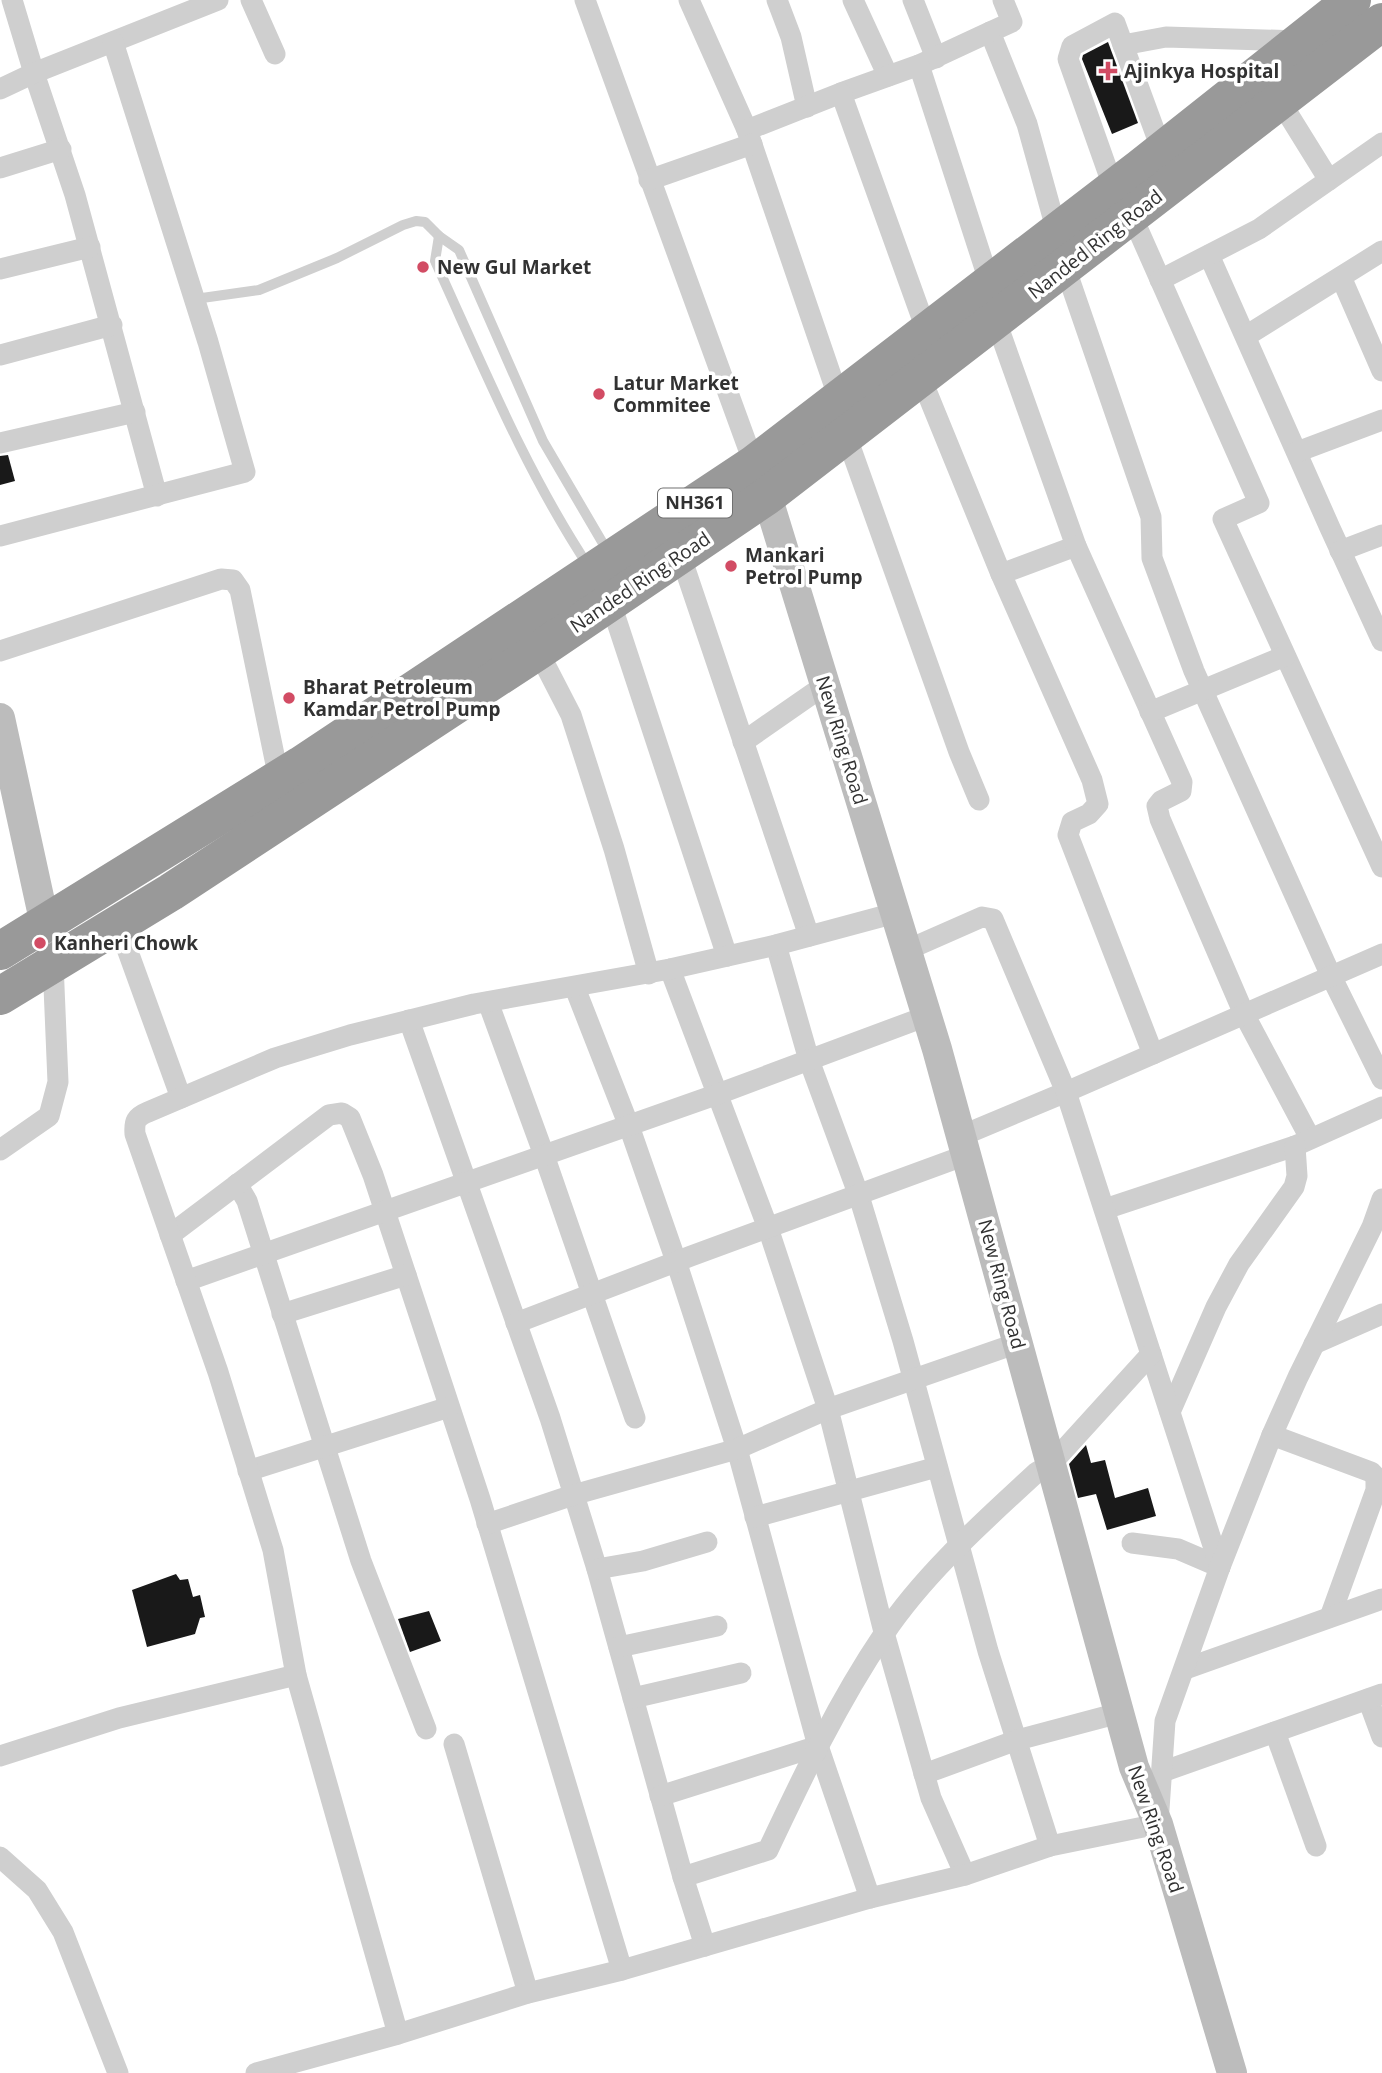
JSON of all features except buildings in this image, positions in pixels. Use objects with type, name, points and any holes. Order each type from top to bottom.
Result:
[{"type":"highway","name":"NH361","points":[[1123,202],[1162,151],[1352,0]]},
{"type":"highway","name":"Nanded Ring Road","points":[[0,996],[171,892],[538,651],[605,577],[680,554],[761,480],[846,435],[996,321],[1061,250],[1123,202],[1280,102],[1382,22]]},
{"type":"highway","name":"NH361","points":[[0,951],[761,480],[839,399],[990,284],[1061,250]]},
{"type":"street","points":[[12,0],[90,247],[157,496]]},
{"type":"street","points":[[0,89],[218,0]]},
{"type":"street","points":[[251,0],[275,54]]},
{"type":"street","points":[[584,0],[761,480]]},
{"type":"street","points":[[689,0],[750,137],[839,399]]},
{"type":"street","points":[[777,0],[791,37],[807,107]]},
{"type":"street","points":[[853,0],[888,76]]},
{"type":"street","points":[[913,0],[990,284]]},
{"type":"street","points":[[649,180],[750,137],[807,107],[928,61],[1012,22],[1003,0]]},
{"type":"street","points":[[1162,151],[1115,23],[1072,46],[1068,59],[1123,202],[1259,503],[1223,519],[1382,867]]},
{"type":"street","points":[[990,32],[1027,124],[1061,250],[1151,517],[1152,558],[1203,689],[1331,976],[1382,1079]]},
{"type":"street","points":[[1123,45],[1166,37],[1299,41]]},
{"type":"street","points":[[0,536],[245,472],[195,299],[113,42]]},
{"type":"street","points":[[841,93],[927,332]]},
{"type":"street","points":[[1280,102],[1329,180]]},
{"type":"street","points":[[1160,280],[1259,229],[1382,143]]},
{"type":"street","points":[[0,168],[61,149]]},
{"type":"street","points":[[0,269],[90,247]]},
{"type":"street","points":[[1246,337],[1382,251]]},
{"type":"street","points":[[1209,255],[1382,640]]},
{"type":"street","points":[[1341,277],[1382,371]]},
{"type":"street","points":[[996,321],[1076,546],[1182,788],[1179,793],[1161,801],[1157,810],[1244,1014],[1303,1142],[1294,1187],[1239,1265],[1222,1296],[1170,1412]]},
{"type":"street","points":[[0,355],[111,325]]},
{"type":"street","points":[[921,378],[1001,574],[1098,798],[1095,809],[1072,822],[1068,835],[1153,1054]]},
{"type":"street","points":[[0,443],[135,412]]},
{"type":"street","points":[[1297,452],[1382,419]]},
{"type":"street","points":[[846,435],[959,752],[979,800]]},
{"type":"street","name":"New Ring Road","points":[[761,480],[927,1016],[1134,1767],[1158,1824],[1232,2073]]},
{"type":"street","points":[[1340,551],[1382,535]]},
{"type":"street","points":[[1001,574],[1076,546]]},
{"type":"street","points":[[680,554],[809,936]]},
{"type":"street","points":[[605,577],[727,956]]},
{"type":"street","points":[[0,651],[221,579],[233,580],[240,590],[279,779]]},
{"type":"street","points":[[538,651],[571,715],[614,849],[649,974]]},
{"type":"street","points":[[1150,712],[1286,656]]},
{"type":"street","points":[[743,742],[825,685]]},
{"type":"street","points":[[0,718],[7,789],[54,963],[58,1082],[49,1116],[0,1150]]},
{"type":"street","points":[[398,2034],[296,1675],[273,1550],[186,1281],[135,1134],[134,1123],[138,1116],[275,1058],[350,1035],[488,1002],[670,970],[776,945],[895,912]]},
{"type":"street","points":[[907,950],[982,917],[993,919],[1066,1092],[1220,1567]]},
{"type":"street","points":[[118,924],[181,1098]]},
{"type":"street","points":[[776,945],[809,1060],[859,1196],[959,1547],[1050,1846]]},
{"type":"street","points":[[516,1323],[676,1261],[859,1196],[964,1146],[1066,1092],[1382,954]]},
{"type":"street","points":[[670,970],[768,1228],[828,1409],[885,1633],[931,1798],[965,1875]]},
{"type":"street","points":[[575,988],[629,1126],[737,1449],[818,1746],[870,1898]]},
{"type":"street","points":[[488,1002],[635,1418]]},
{"type":"street","points":[[186,1281],[629,1126],[927,1016]]},
{"type":"street","points":[[409,1020],[550,1418],[597,1569],[683,1877],[705,1946]]},
{"type":"street","points":[[1105,1209],[1303,1142],[1382,1107]]},
{"type":"street","points":[[170,1235],[318,1122],[329,1115],[342,1113],[351,1118],[385,1210],[487,1524],[622,1970]]},
{"type":"street","points":[[237,1184],[247,1201],[361,1561],[426,1729]]},
{"type":"street","points":[[256,2073],[398,2034],[528,1993],[622,1970],[870,1898],[965,1875],[1050,1846],[1158,1824],[1165,1721],[1220,1567],[1272,1435],[1382,1199]]},
{"type":"street","points":[[282,1314],[406,1275]]},
{"type":"street","points":[[1314,1344],[1382,1314]]},
{"type":"street","points":[[487,1524],[573,1495],[737,1449],[828,1409],[1018,1343]]},
{"type":"street","points":[[683,1877],[768,1850],[818,1746],[885,1633],[926,1582],[959,1547],[1037,1472],[1051,1464],[1151,1354]]},
{"type":"street","points":[[248,1471],[449,1407]]},
{"type":"street","points":[[1272,1435],[1371,1472],[1377,1477],[1377,1490],[1330,1617]]},
{"type":"street","points":[[755,1517],[937,1467]]},
{"type":"street","points":[[597,1569],[642,1561],[708,1542]]},
{"type":"street","points":[[1132,1543],[1178,1549],[1220,1567]]},
{"type":"street","points":[[1185,1669],[1382,1599]]},
{"type":"street","points":[[619,1647],[716,1626]]},
{"type":"street","points":[[633,1698],[741,1672]]},
{"type":"street","points":[[0,1756],[119,1718],[296,1675]]},
{"type":"street","points":[[1162,1772],[1375,1697],[1382,1737]]},
{"type":"street","points":[[924,1774],[1017,1740],[1119,1713]]},
{"type":"street","points":[[1275,1732],[1316,1846]]},
{"type":"street","points":[[454,1744],[528,1993]]},
{"type":"street","points":[[660,1796],[818,1746]]},
{"type":"street","points":[[0,1857],[37,1890],[63,1932],[118,2073]]},
{"type":"lane","points":[[195,299],[258,290],[325,263],[402,225],[416,221],[425,222],[459,250],[605,577]]},
{"type":"lane","points":[[439,236],[435,261],[527,464],[557,519],[605,577]]},
{"type":"place","name":"Ajinkya Hospital","points":[[1108,71]]},
{"type":"place","name":"New Gul Market","points":[[423,267]]},
{"type":"place","name":"Latur Market Commitee","points":[[599,394]]},
{"type":"place","name":"Mankari Petrol Pump","points":[[731,566]]},
{"type":"place","name":"Bharat Petroleum Kamdar Petrol Pump","points":[[289,698]]},
{"type":"place","name":"Kanheri Chowk","points":[[40,943]]}]
